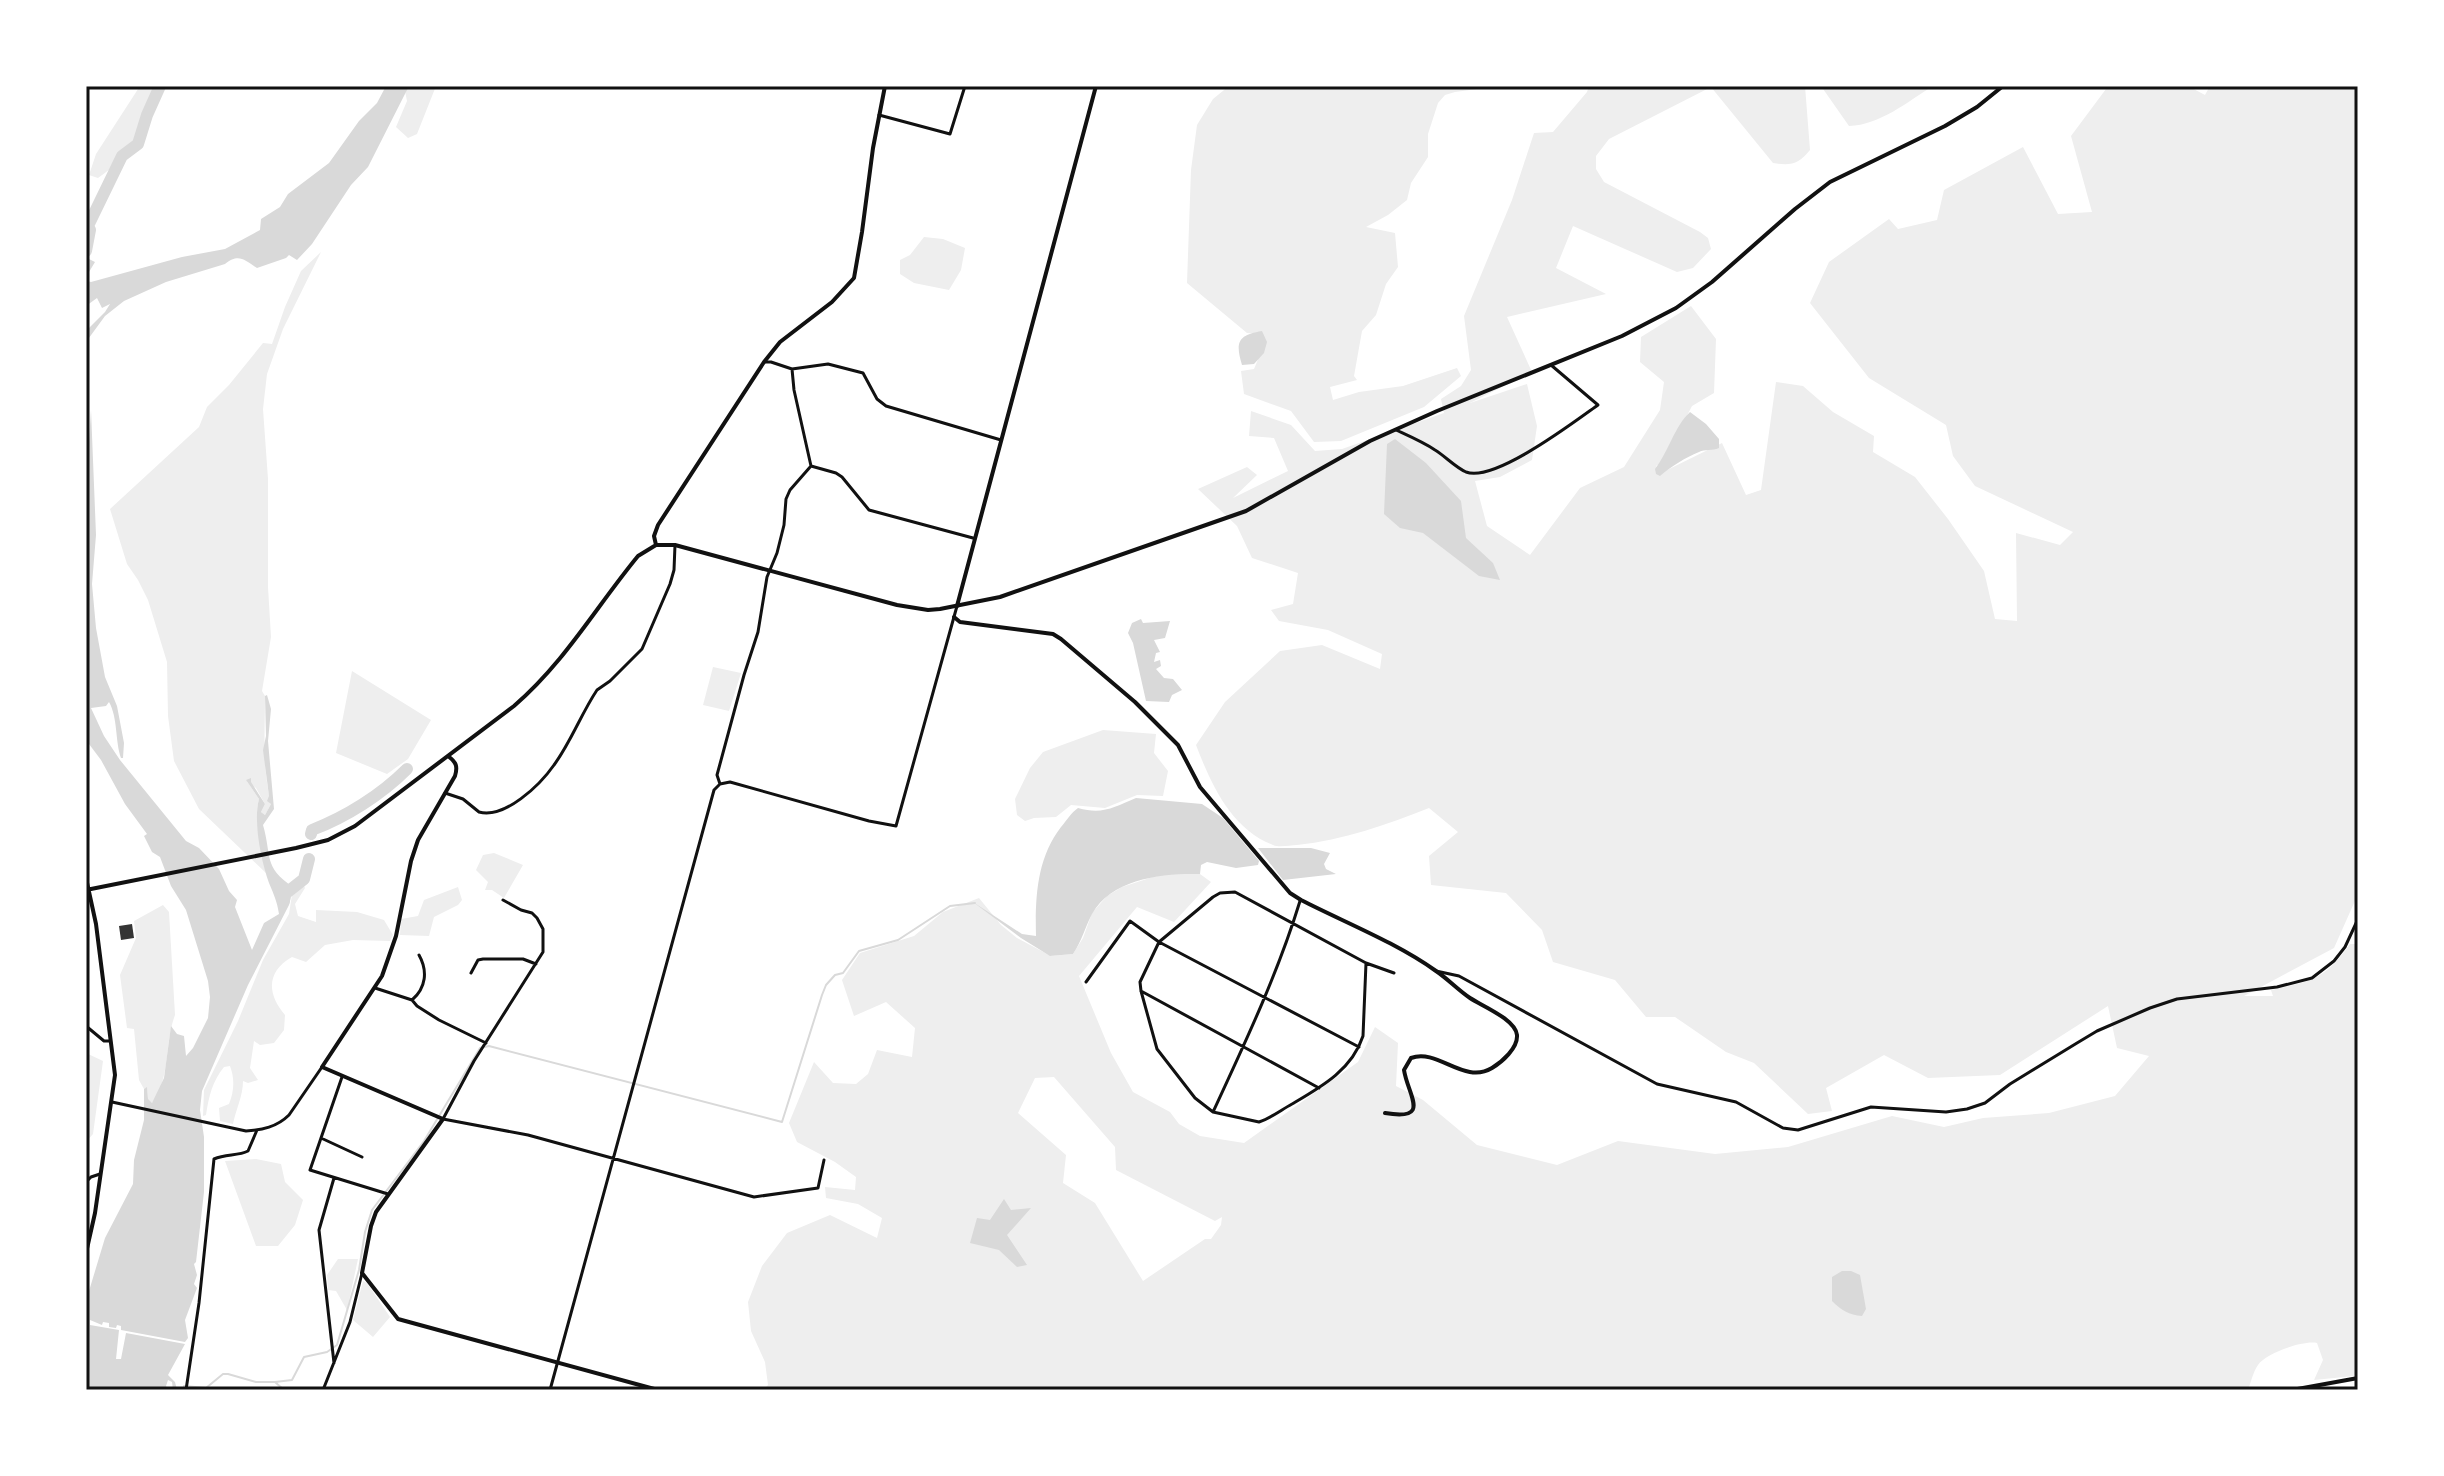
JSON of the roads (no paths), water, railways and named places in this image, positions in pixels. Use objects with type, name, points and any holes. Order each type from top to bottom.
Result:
[{"type":"main road","points":[[656,545],[654,536],[658,525],[764,362],[780,342],[832,302],[854,278],[885,86]]},
{"type":"main road","points":[[957,606],[1096,86]]},
{"type":"main road","points":[[88,890],[288,850],[328,840],[355,826],[536,687],[563,658],[638,556],[656,545],[675,545],[928,610],[1000,597],[1246,511],[1341,456],[1396,430],[1622,336],[1676,308],[1712,282],[1830,182],[1945,126],[1977,107],[2003,86]]},
{"type":"main road","points":[[954,617],[960,622],[1053,634],[1061,639],[1135,702],[1178,745],[1200,787],[1290,893],[1436,970],[1516,1031],[1516,1041],[1510,1051],[1487,1071],[1464,1071],[1423,1056],[1411,1058],[1404,1070],[1414,1099],[1414,1109],[1402,1116],[1385,1113]]},
{"type":"main road","points":[[448,756],[457,769],[418,840],[396,936],[382,976],[322,1067],[443,1119],[376,1212],[362,1273],[398,1319],[658,1390]]},
{"type":"main road","points":[[86,878],[113,1040],[115,1075],[86,1253]]},
{"type":"main road","points":[[2292,1390],[2358,1378]]},
{"type":"street","points":[[879,115],[950,134],[965,86]]},
{"type":"street","points":[[764,362],[792,369],[828,364],[863,373],[870,390],[886,406],[1001,440]]},
{"type":"street","points":[[1396,430],[1427,444],[1467,472],[1493,470],[1556,435],[1598,405],[1551,365]]},
{"type":"street","points":[[792,369],[811,466]]},
{"type":"street","points":[[811,466],[842,477],[869,510],[975,538]]},
{"type":"street","points":[[720,784],[717,775],[758,632],[762,601],[784,525],[786,499],[811,466]]},
{"type":"street","points":[[445,793],[463,799],[479,812],[495,812],[514,804],[550,770],[597,690],[642,649],[670,584],[675,545]]},
{"type":"street","points":[[550,1390],[714,790],[720,784],[730,782],[896,826],[957,606]]},
{"type":"street","points":[[1366,963],[1363,1036],[1359,1047],[1342,1071],[1319,1088],[1259,1122],[1213,1112],[1195,1098],[1157,1049],[1140,982],[1159,942],[1213,897],[1226,891],[1235,892],[1294,922],[1366,963],[1394,973]]},
{"type":"street","points":[[503,900],[532,913],[543,929],[543,952],[443,1119],[528,1135],[762,1198],[818,1188],[824,1160]]},
{"type":"street","points":[[1213,1112],[1244,1045],[1301,900]]},
{"type":"street","points":[[1436,970],[1459,976],[1657,1084],[1736,1102],[1783,1128],[1798,1130],[1871,1107],[1946,1112],[1985,1103],[2010,1084],[2097,1031],[2150,1008],[2177,999],[2277,987],[2312,978],[2334,961],[2345,947],[2358,919]]},
{"type":"street","points":[[1086,982],[1130,921],[1159,942],[1359,1047]]},
{"type":"street","points":[[412,1000],[422,987],[424,978],[424,963],[419,955]]},
{"type":"street","points":[[471,973],[478,960],[483,959],[523,959],[536,964]]},
{"type":"street","points":[[375,988],[412,1000],[439,1020],[486,1043]]},
{"type":"street","points":[[1141,991],[1319,1088]]},
{"type":"street","points":[[86,1026],[104,1041],[113,1040]]},
{"type":"street","points":[[112,1102],[246,1131],[262,1130],[283,1121],[322,1067]]},
{"type":"street","points":[[342,1077],[310,1170],[388,1194]]},
{"type":"street","points":[[186,1390],[201,1290],[214,1159],[248,1151],[257,1130]]},
{"type":"street","points":[[321,1138],[362,1157]]},
{"type":"street","points":[[86,1182],[100,1174]]},
{"type":"street","points":[[334,1178],[319,1230],[334,1363]]},
{"type":"street","points":[[323,1390],[350,1322],[362,1273]]},
{"type":"street","points":[[259,1390],[271,1390]]},
{"type":"waterway","points":[[86,251],[88,226],[122,156],[138,144],[160,86]]},
{"type":"waterway","points":[[311,834],[312,830],[350,812],[374,796],[407,769]]},
{"type":"waterway","points":[[284,901],[285,894],[304,879],[309,859]]},
{"type":"waterway","points":[[275,1382],[292,1380],[304,1357],[327,1352],[337,1345],[359,1270],[372,1210],[424,1141],[480,1048],[489,1046],[782,1122],[826,985],[835,975],[843,973],[859,951],[898,940],[950,906],[975,903]]},
{"type":"waterway","points":[[184,1390],[184,1386],[206,1388],[223,1374],[256,1382],[275,1382],[284,1390]]}]
